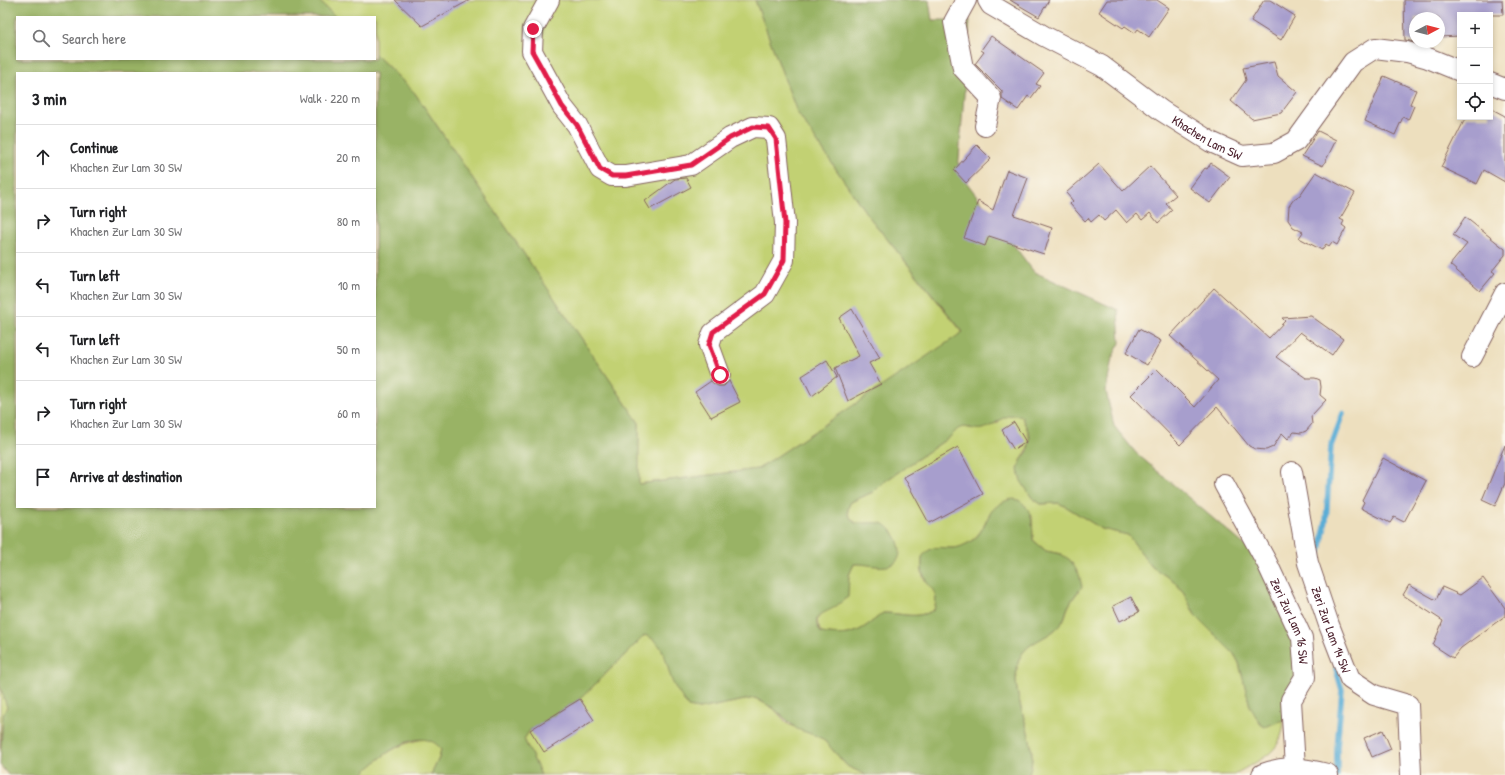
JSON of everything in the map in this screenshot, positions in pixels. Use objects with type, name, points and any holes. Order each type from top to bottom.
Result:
[{"type":"street","points":[[549,0],[533,29],[532,51],[562,106],[577,125],[600,169],[612,176],[626,176],[691,165],[730,138],[753,127],[769,128],[776,139],[785,223],[784,260],[765,294],[713,332],[709,345],[720,375]]},
{"type":"street","points":[[966,0],[954,22],[963,68],[991,98],[985,126]]},
{"type":"street","name":"Khachen Lam SW","points":[[988,0],[991,5],[1044,36],[1102,66],[1162,111],[1211,142],[1242,156],[1274,153],[1296,141],[1353,62],[1375,48],[1414,54],[1457,70]]},
{"type":"street","points":[[1492,84],[1505,89]]},
{"type":"street","points":[[1472,357],[1505,293]]},
{"type":"street","name":"Zeri Zur Lam 14 SW","points":[[1292,472],[1308,564],[1329,625],[1350,679],[1374,694],[1408,705],[1411,775]]},
{"type":"street","name":"Zeri Zur Lam 16 SW","points":[[1224,484],[1267,563],[1302,638],[1305,677],[1292,700],[1295,768]]},
{"type":"street","points":[[1264,775],[1275,771],[1295,768],[1327,775]]},
{"type":"green space","points":[[0,0],[318,0],[335,16],[16,16],[16,60],[376,60],[376,55],[414,92],[639,423],[639,484],[758,469],[963,332],[866,213],[797,112],[755,0],[929,0],[932,20],[970,20],[958,171],[1034,272],[1118,310],[1120,343],[1112,358],[1106,391],[1114,426],[1136,453],[1248,548],[1268,577],[1300,662],[1284,720],[1264,727],[1250,706],[1239,663],[1234,654],[1195,615],[1184,593],[1174,581],[1152,567],[1128,535],[1102,529],[1058,503],[1041,504],[1032,498],[1021,481],[1018,470],[1020,462],[1028,451],[1030,435],[1021,416],[1015,415],[1005,417],[982,429],[963,427],[959,429],[881,484],[873,492],[851,502],[848,508],[848,513],[855,523],[881,523],[893,532],[899,544],[899,556],[891,565],[886,566],[854,564],[849,575],[848,597],[835,607],[819,616],[817,622],[821,633],[841,635],[861,629],[883,613],[921,615],[934,610],[936,598],[934,591],[926,581],[923,574],[922,557],[933,548],[952,548],[970,542],[980,532],[996,506],[1012,499],[1020,501],[1025,505],[1030,514],[1033,540],[1046,551],[1061,554],[1070,560],[1079,574],[1082,587],[1068,607],[1061,624],[1047,636],[1029,647],[1020,658],[1017,667],[1016,681],[1018,695],[1032,750],[1032,763],[1028,775],[866,775],[847,766],[822,738],[797,729],[773,708],[755,698],[699,709],[688,707],[674,685],[662,650],[653,639],[645,635],[580,699],[530,730],[524,739],[541,775],[431,775],[439,758],[441,749],[432,742],[422,739],[411,741],[388,752],[362,775],[8,775],[0,765],[3,715],[7,707],[0,686]]},
{"type":"green space","points":[[318,0],[755,0],[797,112],[866,213],[963,333],[758,469],[638,484],[639,423],[414,92],[376,55],[376,16],[335,16]]},
{"type":"green space","points":[[1015,414],[1021,416],[1029,434],[1029,444],[1020,462],[1032,498],[1041,504],[1058,503],[1102,529],[1128,535],[1152,567],[1174,581],[1184,593],[1195,615],[1234,654],[1239,663],[1250,706],[1284,720],[1279,741],[1268,755],[1234,775],[1028,775],[1032,763],[1032,750],[1018,695],[1016,681],[1017,667],[1024,651],[1029,646],[1053,631],[1061,624],[1075,595],[1082,587],[1061,554],[1046,551],[1033,540],[1032,516],[989,516],[984,527],[971,542],[953,548],[933,548],[926,553],[922,557],[922,571],[923,576],[935,594],[936,603],[934,610],[921,615],[883,613],[868,625],[855,632],[841,635],[821,633],[817,622],[819,615],[847,597],[849,575],[854,564],[865,563],[880,566],[894,533],[882,524],[856,523],[848,513],[848,508],[851,502],[873,492],[881,484],[951,436],[958,428],[964,427],[974,429],[997,423],[1005,416]]},
{"type":"green space","points":[[645,635],[656,641],[662,649],[671,674],[688,707],[699,709],[755,698],[773,708],[788,724],[822,738],[847,766],[866,775],[541,775],[524,739],[530,730],[580,699]]},
{"type":"green space","points":[[0,686],[7,707],[3,715],[0,749]]},
{"type":"green space","points":[[426,739],[436,742],[441,749],[439,758],[431,775],[362,775],[383,756],[391,751],[407,743]]},
{"type":"building","points":[[395,0],[470,0],[422,26]]},
{"type":"building","points":[[1010,0],[1049,0],[1039,17]]},
{"type":"building","points":[[1107,0],[1157,0],[1169,8],[1149,37],[1138,29],[1135,33],[1125,26],[1123,28],[1099,12]]},
{"type":"building","points":[[1264,0],[1270,0],[1295,16],[1281,40],[1251,21]]},
{"type":"building","points":[[1404,0],[1502,0],[1503,15],[1493,15],[1493,12],[1457,12],[1457,36],[1445,37],[1445,12],[1409,12],[1409,41],[1405,40]]},
{"type":"building","points":[[991,36],[1044,73],[1036,84],[1040,86],[1031,98],[1028,96],[1018,110],[1002,99],[1002,91],[975,64],[984,52],[981,50]]},
{"type":"building","points":[[1274,62],[1278,76],[1297,92],[1281,113],[1252,119],[1231,101],[1246,80],[1243,68]]},
{"type":"building","points":[[1384,76],[1416,90],[1410,104],[1414,106],[1408,120],[1403,117],[1395,135],[1365,121]]},
{"type":"building","points":[[1493,110],[1505,116],[1505,182],[1484,170],[1477,184],[1441,167],[1464,120],[1493,120]]},
{"type":"building","points":[[1318,131],[1336,140],[1323,166],[1302,156]]},
{"type":"building","points":[[977,145],[991,159],[966,183],[954,170]]},
{"type":"building","points":[[1211,163],[1230,177],[1210,203],[1190,188],[1205,168],[1207,169]]},
{"type":"building","points":[[1099,164],[1123,191],[1150,166],[1176,195],[1166,203],[1172,210],[1158,223],[1150,213],[1142,220],[1137,214],[1127,223],[1116,210],[1104,221],[1099,215],[1091,222],[1088,218],[1085,221],[1070,204],[1073,201],[1066,193]]},
{"type":"building","points":[[1007,170],[1028,178],[1014,215],[1052,228],[1044,254],[989,236],[985,246],[964,238],[978,201],[993,210]]},
{"type":"building","points":[[1316,172],[1355,193],[1340,219],[1344,221],[1342,225],[1346,228],[1337,245],[1332,242],[1329,246],[1326,244],[1322,250],[1299,238],[1303,232],[1293,227],[1288,220],[1289,206],[1294,199],[1300,195]]},
{"type":"building","points":[[686,178],[691,187],[650,209],[645,201],[675,179]]},
{"type":"building","points":[[1465,217],[1505,249],[1505,255],[1492,271],[1495,273],[1480,291],[1450,265],[1467,244],[1453,235]]},
{"type":"building","points":[[1214,288],[1269,338],[1285,321],[1282,318],[1311,316],[1343,339],[1332,355],[1300,332],[1276,357],[1306,378],[1315,378],[1320,380],[1320,395],[1326,400],[1311,416],[1312,424],[1306,431],[1301,433],[1294,432],[1288,439],[1282,433],[1273,447],[1266,450],[1255,449],[1249,446],[1217,407],[1180,445],[1131,395],[1157,369],[1195,407],[1218,380],[1170,336]]},
{"type":"building","points":[[852,309],[880,358],[869,363],[881,384],[848,401],[835,368],[859,356],[839,318]]},
{"type":"building","points":[[1139,329],[1161,341],[1147,365],[1126,353]]},
{"type":"building","points":[[827,360],[837,377],[812,396],[802,376]]},
{"type":"building","points":[[711,381],[718,386],[724,386],[729,381],[740,402],[711,417],[695,392]]},
{"type":"building","points":[[1014,422],[1026,442],[1014,450],[1002,430]]},
{"type":"building","points":[[1505,445],[1505,483],[1495,506],[1482,500]]},
{"type":"building","points":[[958,447],[983,494],[929,523],[904,477]]},
{"type":"building","points":[[1383,458],[1426,481],[1404,522],[1394,517],[1390,523],[1361,508],[1364,502],[1362,500]]},
{"type":"building","points":[[1483,578],[1505,608],[1505,616],[1461,648],[1453,658],[1433,645],[1443,621],[1403,595],[1409,585],[1436,600],[1442,587],[1460,595]]},
{"type":"building","points":[[1131,597],[1139,612],[1120,621],[1113,606]]},
{"type":"building","points":[[580,699],[594,720],[544,752],[530,730]]},
{"type":"building","points":[[1383,730],[1391,749],[1372,757],[1364,738]]},
{"type":"waterway","points":[[1317,566],[1326,521],[1331,446],[1343,413]]},
{"type":"waterway","points":[[1336,669],[1342,690],[1337,748],[1337,775]]},
{"type":"route","points":[[533,29],[532,51],[562,106],[577,125],[600,169],[612,176],[626,176],[691,165],[730,138],[753,127],[769,128],[776,139],[778,170],[785,223],[784,260],[765,294],[727,324],[713,332],[709,345],[720,375]]}]
